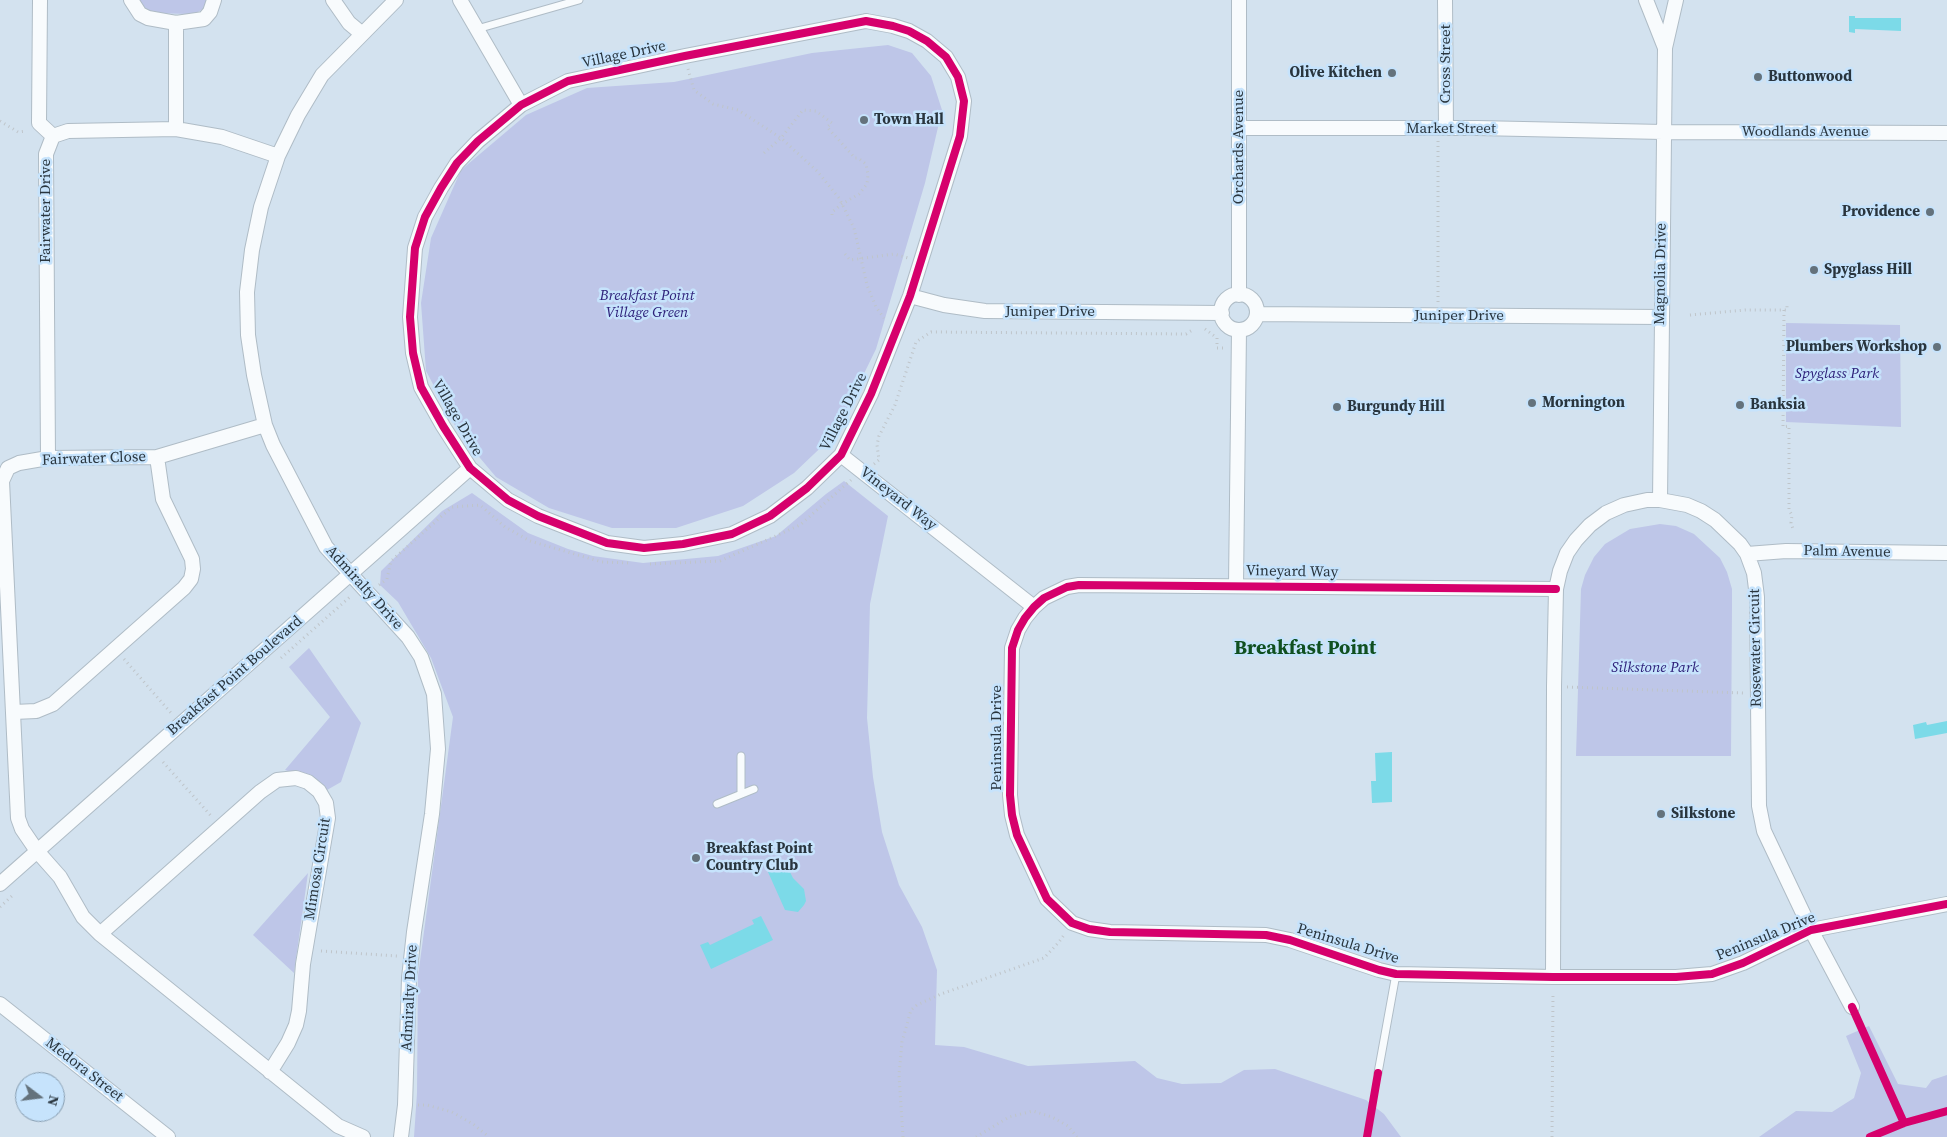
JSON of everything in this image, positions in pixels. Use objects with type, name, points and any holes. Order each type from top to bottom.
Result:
[{"type":"street","points":[[40,0],[39,123],[53,136],[68,131],[176,129],[222,137],[278,156]]},
{"type":"street","points":[[132,0],[140,14],[148,18],[176,23],[204,19],[210,12],[214,0]]},
{"type":"street","points":[[333,0],[349,23],[361,33]]},
{"type":"street","name":"Admiralty Drive","points":[[396,0],[361,33],[322,75],[298,115],[278,156],[261,207],[252,250],[247,292],[248,335],[254,375],[265,425],[286,473],[326,547],[408,637],[421,657],[434,694],[438,749],[436,781],[412,957],[405,1104],[401,1137]]},
{"type":"street","points":[[460,0],[521,105]]},
{"type":"street","name":"Orchards Avenue","points":[[1239,0],[1239,295]]},
{"type":"street","name":"Cross Street","points":[[1442,128],[1446,0]]},
{"type":"street","name":"Magnolia Drive","points":[[1646,0],[1664,48]]},
{"type":"street","name":"Magnolia Drive","points":[[1660,500],[1664,48],[1676,0]]},
{"type":"street","name":"Village Drive","points":[[866,21],[909,31],[927,41],[946,57],[958,77],[964,101],[960,136],[910,296],[871,394],[841,455],[807,488],[770,516],[732,534],[683,544],[644,548],[607,542],[538,516],[508,500],[470,468],[443,426],[422,386],[413,353],[410,317],[415,248],[425,217],[440,188],[457,163],[478,141],[521,105],[568,81],[866,21]]},
{"type":"street","points":[[176,23],[176,129]]},
{"type":"street","name":"Market Street","points":[[1239,128],[1442,128],[1663,132]]},
{"type":"street","name":"Woodlands Avenue","points":[[1663,132],[1947,132]]},
{"type":"street","name":"Fairwater Drive","points":[[48,458],[46,154],[53,136]]},
{"type":"street","points":[[1244,295],[1254,302],[1257,314],[1256,319],[1249,327],[1239,330],[1233,329],[1225,323],[1222,313],[1222,307],[1228,298],[1244,295]]},
{"type":"street","name":"Juniper Drive","points":[[910,296],[944,305],[985,311],[1222,313]]},
{"type":"street","name":"Juniper Drive","points":[[1257,314],[1661,317]]},
{"type":"street","points":[[1236,585],[1239,330]]},
{"type":"street","name":"Fairwater Close","points":[[37,851],[22,829],[18,818],[2,481],[8,468],[19,463],[48,458],[157,457],[265,425]]},
{"type":"street","name":"Vineyard Way","points":[[841,455],[1034,606],[1056,591],[1079,585],[1556,589]]},
{"type":"street","name":"Fairwater Close","points":[[14,712],[36,710],[53,704],[184,588],[191,579],[192,559],[163,499],[157,457]]},
{"type":"street","name":"Breakfast Point Boulevard","points":[[0,884],[470,468]]},
{"type":"street","name":"Rosewater Circuit","points":[[1553,977],[1554,686],[1556,589],[1560,571],[1567,553],[1576,540],[1590,525],[1606,513],[1624,505],[1647,500],[1660,500],[1687,505],[1701,511],[1715,520],[1740,544],[1747,554],[1754,573],[1757,597],[1758,806],[1764,831],[1811,930],[1852,1007]]},
{"type":"street","name":"Palm Avenue","points":[[1747,554],[1786,551],[1947,553]]},
{"type":"street","name":"Peninsula Drive","points":[[1034,606],[1018,630],[1012,648],[1010,795],[1012,815],[1017,835],[1047,899],[1072,922],[1089,929],[1110,932],[1266,935],[1290,940],[1396,974],[1676,977],[1712,974],[1743,963],[1811,930],[1947,904]]},
{"type":"street","name":"Mimosa Circuit","points":[[100,934],[260,792],[277,780],[296,778],[308,782],[319,791],[326,803],[328,818],[305,950],[296,1026],[270,1072]]},
{"type":"street","points":[[37,851],[60,877],[83,916],[100,934],[338,1126],[363,1137]]},
{"type":"street","name":"Medora Street","points":[[0,1004],[168,1137]]},
{"type":"lane","points":[[477,29],[579,0]]},
{"type":"lane","points":[[741,756],[741,794]]},
{"type":"lane","points":[[717,804],[754,789]]},
{"type":"lane","points":[[1378,1073],[1396,974]]},
{"type":"path","points":[[685,56],[694,90],[713,104],[738,110],[781,138],[817,172],[842,204],[854,228],[867,285],[876,307],[895,334]]},
{"type":"path","points":[[764,153],[781,138],[792,121],[803,110],[816,111],[832,123],[827,127],[855,158],[866,164],[868,175],[868,184],[859,194],[832,212],[832,219]]},
{"type":"path","points":[[0,121],[18,132],[32,130],[39,123]]},
{"type":"path","points":[[1438,316],[1442,128]]},
{"type":"path","points":[[845,254],[850,260],[894,254],[921,262]]},
{"type":"path","points":[[1787,306],[1787,310],[1784,310],[1783,427],[1789,426],[1789,510],[1792,515],[1791,523],[1794,529]]},
{"type":"path","points":[[1690,315],[1744,310],[1784,310]]},
{"type":"path","points":[[118,653],[180,724]]},
{"type":"path","points":[[1554,686],[1757,693]]},
{"type":"path","points":[[163,762],[220,827]]},
{"type":"path","points":[[903,1137],[899,1075],[902,1042],[911,1010],[917,1005],[941,994],[1044,958],[1060,942],[1072,922]]},
{"type":"path","points":[[305,950],[412,957]]},
{"type":"path","points":[[1552,1137],[1553,977]]},
{"type":"path","points":[[405,1104],[427,1105],[452,1112],[473,1124],[489,1137]]},
{"type":"path","points":[[976,1137],[1009,1117],[1033,1111],[1052,1117],[1068,1126],[1077,1137]]},
{"type":"green space","points":[[137,0],[208,0],[203,9],[189,14],[152,13],[144,9]]},
{"type":"green space","name":"Breakfast Point Village Green","points":[[888,45],[912,53],[931,76],[942,110],[925,183],[876,349],[834,435],[794,473],[743,506],[676,528],[612,528],[549,508],[496,477],[459,433],[426,371],[421,303],[431,238],[461,170],[526,115],[587,88],[674,82],[812,53]]},
{"type":"green space","name":"Spyglass Park","points":[[1786,323],[1900,325],[1901,427],[1786,422]]},
{"type":"green space","points":[[844,481],[888,516],[870,604],[867,718],[873,777],[882,832],[899,885],[922,927],[937,970],[935,1045],[964,1047],[1028,1066],[1135,1061],[1157,1078],[1182,1084],[1221,1083],[1244,1070],[1275,1069],[1366,1100],[1384,1114],[1401,1137],[414,1137],[417,1093],[418,976],[453,717],[431,658],[398,602],[380,585],[381,571],[442,511],[472,493],[528,533],[568,549],[593,556],[643,563],[718,556],[776,536]]},
{"type":"green space","name":"Silkstone Park","points":[[1660,524],[1676,526],[1694,534],[1720,558],[1727,572],[1732,589],[1731,756],[1576,756],[1581,589],[1585,575],[1594,557],[1605,544],[1630,529]]},
{"type":"green space","points":[[309,648],[361,723],[341,782],[327,790],[312,779],[285,770],[330,717],[289,667]]},
{"type":"green space","points":[[308,873],[294,973],[253,935]]},
{"type":"green space","points":[[1869,1026],[1898,1084],[1926,1088],[1932,1080],[1947,1075],[1947,1137],[1759,1137],[1796,1111],[1832,1112],[1854,1098],[1861,1073],[1846,1036]]},
{"type":"shaded area","points":[[1849,16],[1855,16],[1855,18],[1901,18],[1901,31],[1855,29],[1855,33],[1849,32]]},
{"type":"shaded area","points":[[1947,721],[1947,733],[1915,739],[1913,725],[1926,722],[1927,725]]},
{"type":"shaded area","points":[[1392,752],[1392,802],[1372,803],[1371,781],[1376,781],[1375,753]]},
{"type":"shaded area","points":[[776,863],[787,866],[793,878],[804,889],[806,901],[798,912],[785,910],[768,872],[769,867]]},
{"type":"shaded area","points":[[761,916],[773,940],[711,969],[700,945],[708,942],[710,945],[754,924],[752,920]]},
{"type":"cycle path","points":[[866,21],[909,31],[927,41],[946,57],[958,77],[964,101],[960,136],[910,296],[871,394],[841,455],[807,488],[770,516],[732,534],[683,544],[644,548],[607,543],[538,516],[508,500],[470,468],[421,387],[413,353],[410,317],[415,248],[425,217],[457,163],[478,141],[521,105],[568,81],[866,21]]},
{"type":"cycle path","points":[[1556,589],[1079,585],[1067,587],[1044,598],[1025,618],[1018,630],[1012,648],[1010,795],[1017,835],[1047,899],[1072,923],[1089,929],[1110,932],[1266,935],[1290,940],[1396,974],[1553,977],[1676,977],[1712,974],[1743,963],[1811,930],[1947,904]]},
{"type":"cycle path","points":[[1852,1007],[1904,1123]]},
{"type":"cycle path","points":[[1367,1137],[1378,1073]]},
{"type":"cycle path","points":[[1870,1137],[1904,1123],[1947,1111]]},
{"type":"place","name":"Olive Kitchen","points":[[1392,73]]},
{"type":"place","name":"Buttonwood","points":[[1758,77]]},
{"type":"place","name":"Town Hall","points":[[864,120]]},
{"type":"place","name":"Providence","points":[[1930,212]]},
{"type":"place","name":"Spyglass Hill","points":[[1814,270]]},
{"type":"place","name":"Plumbers Workshop","points":[[1937,347]]},
{"type":"place","name":"Mornington","points":[[1532,403]]},
{"type":"place","name":"Banksia","points":[[1740,405]]},
{"type":"place","name":"Burgundy Hill","points":[[1337,407]]},
{"type":"place","name":"Silkstone","points":[[1661,814]]},
{"type":"place","name":"Breakfast Point Country Club","points":[[696,858]]},
{"type":"district","name":"Breakfast Point","points":[[1305,649]]}]
